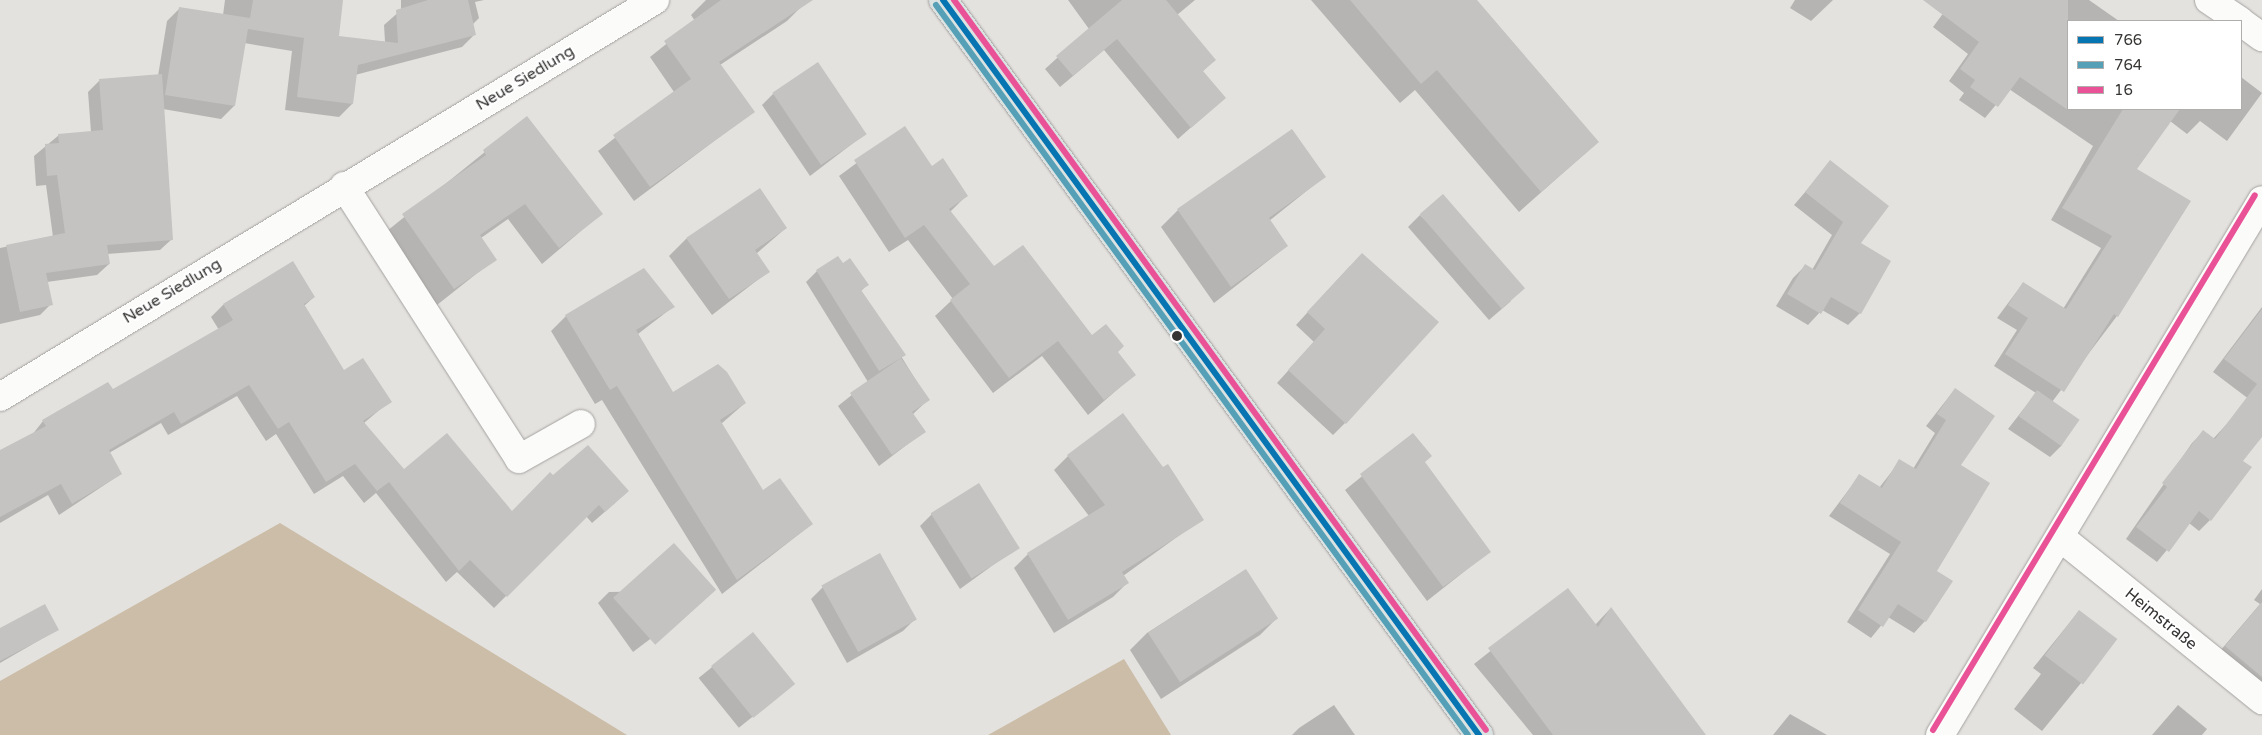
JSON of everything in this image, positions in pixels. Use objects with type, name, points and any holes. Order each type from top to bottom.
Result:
[{"type":"main road","points":[[943,0],[1478,735]]},
{"type":"street","name":"Neue Siedlung","points":[[0,397],[344,186],[655,0]]},
{"type":"street","points":[[2209,0],[2237,20]]},
{"type":"street","points":[[2242,23],[2262,37]]},
{"type":"street","points":[[344,186],[519,459],[581,424]]},
{"type":"street","points":[[1940,735],[2262,200]]},
{"type":"street","name":"Heimstraße","points":[[2060,537],[2262,700]]},
{"type":"shaded area","points":[[280,523],[627,735],[0,735],[0,681]]},
{"type":"shaded area","points":[[1124,659],[1171,735],[988,735]]},
{"type":"building","points":[[253,0],[343,0],[339,36],[398,43],[396,10],[428,0],[468,0],[476,35],[358,65],[353,104],[297,97],[304,38],[248,29],[235,106],[165,95],[179,7],[250,18]]},
{"type":"building","points":[[721,0],[813,0],[719,62],[755,112],[650,187],[613,135],[691,79],[664,41]]},
{"type":"building","points":[[1122,0],[1166,0],[1216,60],[1203,71],[1226,98],[1191,128],[1117,39],[1073,76],[1056,56]]},
{"type":"building","points":[[1350,0],[1477,0],[1599,142],[1541,192],[1437,70],[1421,84]]},
{"type":"building","points":[[1923,0],[2068,0],[2067,109],[2020,77],[1998,107],[1970,87],[1975,80],[1960,69],[1979,42]]},
{"type":"building","points":[[818,62],[867,134],[821,165],[772,93]]},
{"type":"building","points":[[162,74],[173,240],[107,245],[110,264],[46,273],[53,305],[20,312],[6,245],[65,233],[57,175],[47,176],[45,144],[59,143],[58,134],[103,130],[99,79]]},
{"type":"building","points":[[2122,110],[2179,110],[2137,169],[2191,201],[2118,317],[2114,314],[2064,392],[2005,354],[2028,318],[2008,305],[2023,282],[2066,309],[2112,236],[2062,208]]},
{"type":"building","points":[[527,116],[603,214],[559,248],[525,204],[480,235],[497,260],[454,289],[402,214],[486,155],[483,150]]},
{"type":"building","points":[[905,126],[932,166],[943,158],[968,196],[949,209],[994,266],[1023,245],[1092,335],[1106,324],[1124,346],[1118,352],[1136,375],[1104,400],[1058,341],[1009,378],[950,300],[970,284],[924,225],[905,238],[854,160]]},
{"type":"building","points":[[1292,129],[1326,177],[1269,218],[1288,246],[1231,287],[1177,209]]},
{"type":"building","points":[[1830,160],[1889,206],[1861,243],[1891,261],[1861,314],[1831,297],[1821,314],[1787,294],[1805,264],[1815,270],[1843,222],[1805,192]]},
{"type":"building","points":[[760,188],[787,228],[755,250],[770,272],[729,299],[686,238]]},
{"type":"building","points":[[1443,194],[1525,288],[1502,309],[1420,214]]},
{"type":"building","points":[[1362,253],[1439,322],[1346,424],[1288,370],[1325,329],[1307,312]]},
{"type":"building","points":[[838,256],[843,263],[850,258],[869,285],[861,290],[906,355],[879,371],[816,270]]},
{"type":"building","points":[[293,261],[315,297],[304,304],[344,370],[363,358],[392,402],[363,421],[404,469],[447,433],[512,511],[550,472],[553,475],[588,445],[629,491],[605,512],[599,505],[507,597],[470,560],[459,571],[389,482],[377,491],[355,464],[326,482],[289,422],[278,429],[249,385],[181,424],[174,412],[109,450],[122,474],[72,504],[61,484],[0,517],[0,450],[46,426],[42,420],[108,382],[113,389],[233,320],[223,304]]},
{"type":"building","points":[[644,268],[675,307],[636,330],[673,392],[718,364],[727,372],[746,403],[720,420],[763,490],[780,478],[813,524],[737,580],[617,386],[610,390],[565,315]]},
{"type":"building","points":[[2262,309],[2262,437],[2243,461],[2252,467],[2211,521],[2199,511],[2169,552],[2136,527],[2167,487],[2162,483],[2203,430],[2215,439],[2257,384],[2224,359]]},
{"type":"building","points":[[901,358],[930,400],[912,412],[926,432],[892,455],[850,393]]},
{"type":"building","points":[[1955,388],[1995,416],[1961,465],[1990,483],[1937,571],[1953,581],[1926,622],[1898,604],[1883,627],[1858,610],[1901,542],[1840,503],[1859,474],[1882,488],[1899,459],[1916,469],[1946,420],[1937,414]]},
{"type":"building","points":[[2037,390],[2080,420],[2061,446],[2019,416]]},
{"type":"building","points":[[1123,413],[1163,467],[1168,464],[1204,520],[1122,572],[1129,583],[1068,620],[1027,553],[1105,505],[1067,455]]},
{"type":"building","points":[[1413,433],[1432,456],[1425,462],[1491,552],[1443,587],[1360,474]]},
{"type":"building","points":[[979,483],[1020,548],[971,579],[931,513]]},
{"type":"building","points":[[674,543],[716,590],[655,645],[613,598]]},
{"type":"building","points":[[880,553],[917,619],[858,652],[821,585]]},
{"type":"building","points":[[1246,569],[1278,618],[1180,682],[1148,633]]},
{"type":"building","points":[[1568,588],[1598,627],[1611,607],[1706,735],[1553,735],[1488,648]]},
{"type":"building","points":[[2262,602],[2262,677],[2225,646]]},
{"type":"building","points":[[45,604],[59,630],[0,661],[0,628]]},
{"type":"building","points":[[2079,610],[2117,639],[2083,684],[2045,656]]},
{"type":"building","points":[[753,632],[795,684],[753,718],[711,666]]},
{"type":"transit line","name":"766","points":[[943,0],[1479,735]]},
{"type":"transit line","name":"16","points":[[954,0],[1486,730]]},
{"type":"transit line","name":"764","points":[[936,5],[1468,735]]},
{"type":"transit line","name":"16","points":[[1933,730],[2255,195]]}]
